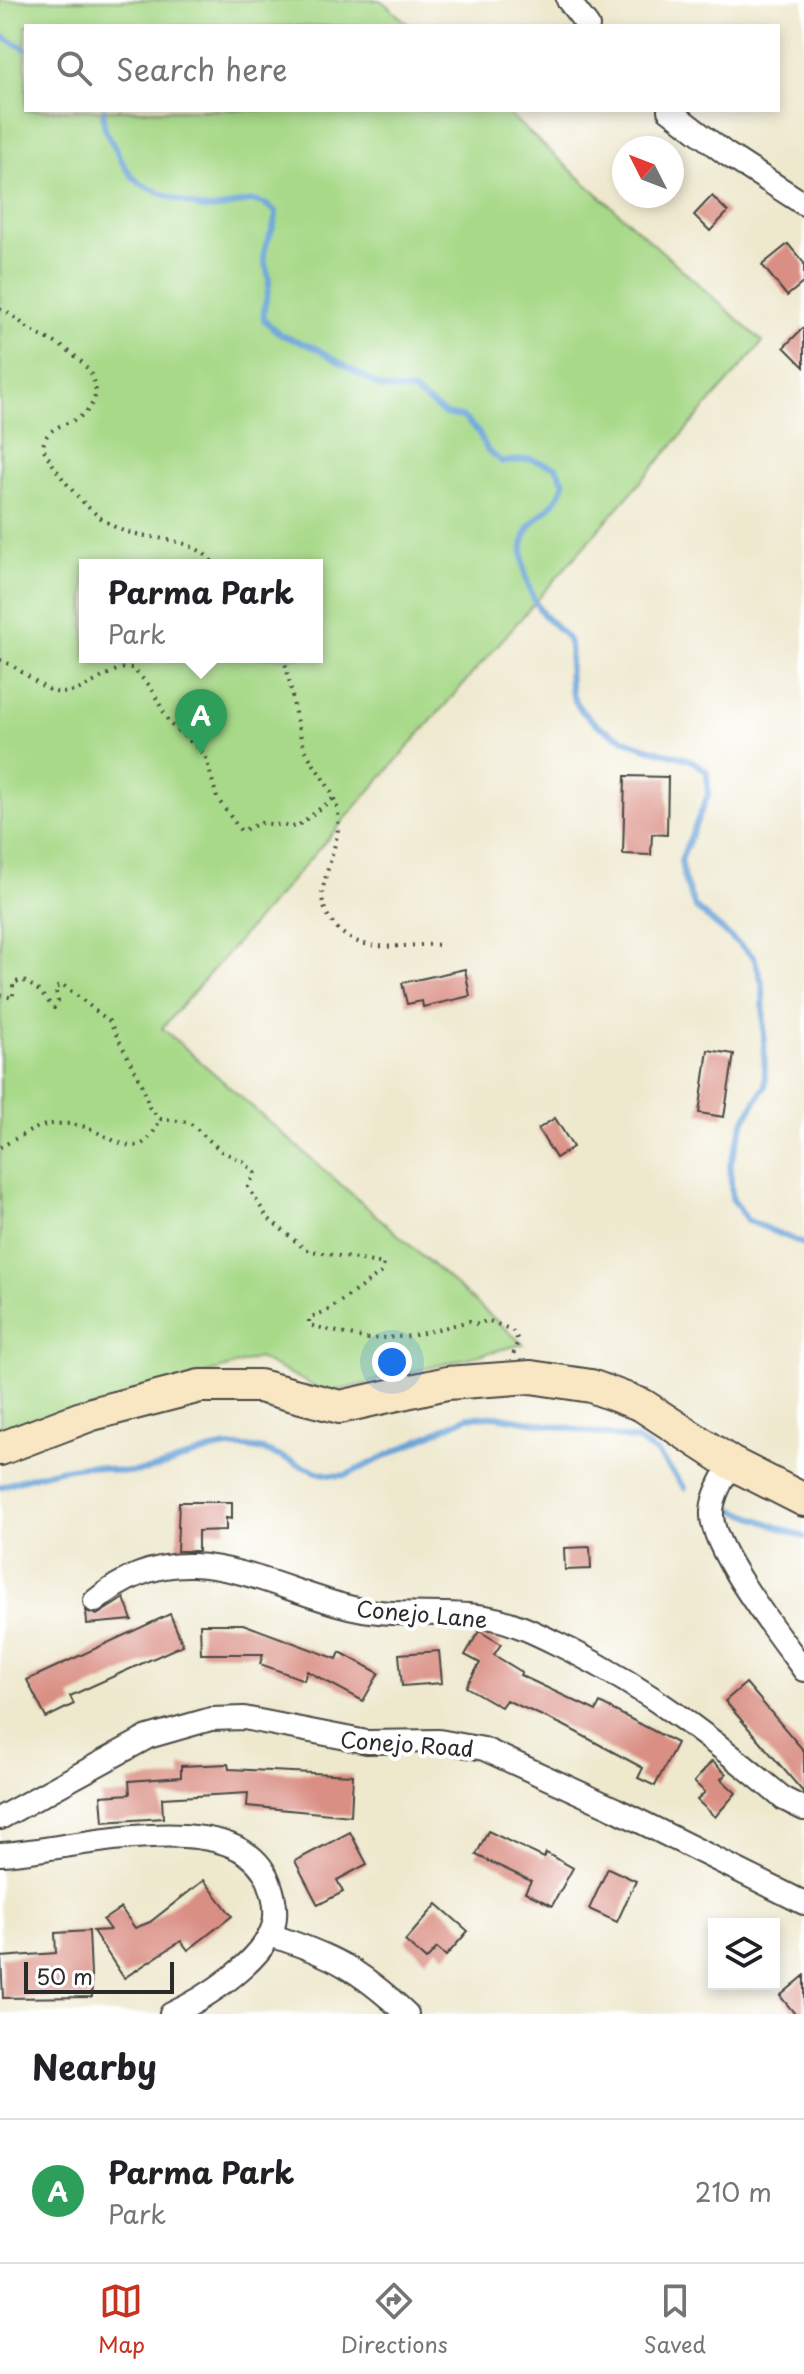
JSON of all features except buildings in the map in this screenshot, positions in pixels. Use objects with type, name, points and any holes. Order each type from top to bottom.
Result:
[{"type":"main road","points":[[0,1449],[92,1414],[200,1386],[259,1386],[340,1407],[447,1383],[502,1377],[562,1381],[615,1394],[656,1412],[731,1463],[804,1500]]},
{"type":"street","points":[[568,0],[586,24]]},
{"type":"street","points":[[672,112],[725,153],[804,204]]},
{"type":"street","points":[[731,1463],[714,1497],[714,1527],[737,1572],[804,1670]]},
{"type":"street","name":"Conejo Lane","points":[[95,1601],[128,1576],[151,1567],[200,1564],[266,1578],[341,1605],[380,1613],[464,1615],[509,1622],[621,1676],[652,1695],[784,1799],[804,1809]]},
{"type":"street","name":"Conejo Road","points":[[0,1818],[148,1737],[211,1719],[244,1718],[367,1742],[439,1741],[484,1749],[615,1809],[804,1903]]},
{"type":"street","points":[[0,1854],[159,1835],[229,1845],[248,1855],[268,1879],[275,1899],[270,1935],[246,1965],[171,2014]]},
{"type":"street","points":[[270,1935],[341,1961],[369,1979],[407,2014]]},
{"type":"path","points":[[0,309],[52,339],[79,359],[93,375],[96,394],[88,410],[50,431],[43,448],[92,514],[126,532],[194,547],[208,559]]},
{"type":"path","points":[[0,660],[27,672],[54,692],[79,690],[120,667],[132,668],[150,686],[170,724],[205,754],[217,798],[241,831],[261,823],[296,827],[334,798]]},
{"type":"path","points":[[284,663],[298,731],[334,798],[338,823],[322,898],[339,931],[356,942],[381,947],[443,945]]},
{"type":"path","points":[[0,995],[5,999],[13,998],[13,983],[22,980],[36,988],[54,1008],[58,1001],[55,988],[63,985],[101,1012],[113,1027],[142,1084],[149,1107],[160,1119],[186,1121],[221,1151],[243,1161],[255,1173],[248,1187],[253,1198],[267,1217],[302,1248],[384,1264],[381,1273],[324,1313],[309,1318],[309,1325],[366,1339],[412,1336],[470,1321],[478,1325],[487,1320],[512,1330],[518,1340],[502,1377]]},
{"type":"path","points":[[0,1147],[49,1123],[87,1127],[118,1145],[137,1146],[153,1137],[160,1119]]},
{"type":"green space","points":[[0,0],[381,0],[408,24],[24,24],[24,112],[506,112],[763,342],[162,1028],[523,1344],[328,1393],[258,1358],[86,1409],[0,1449]]},
{"type":"waterway","points":[[0,35],[24,48]]},
{"type":"waterway","points":[[104,112],[104,127],[122,163],[142,184],[206,208],[252,201],[260,202],[276,212],[265,250],[269,282],[264,320],[281,335],[316,348],[382,388],[413,391],[445,414],[463,417],[478,432],[488,451],[502,462],[530,459],[556,467],[564,482],[560,493],[525,535],[523,563],[528,582],[539,608],[569,643],[570,686],[585,714],[626,740],[689,760],[707,772],[708,795],[681,860],[684,879],[695,907],[754,957],[763,986],[765,1086],[744,1121],[730,1165],[732,1198],[747,1220],[804,1244]]},
{"type":"waterway","points":[[0,1487],[41,1474],[84,1466],[121,1472],[143,1471],[203,1452],[235,1447],[265,1451],[321,1473],[346,1475],[468,1417],[496,1416],[637,1440],[656,1452],[685,1488]]},
{"type":"waterway","points":[[724,1506],[804,1537]]},
{"type":"place","name":"Parma Park","points":[[201,755]]}]
